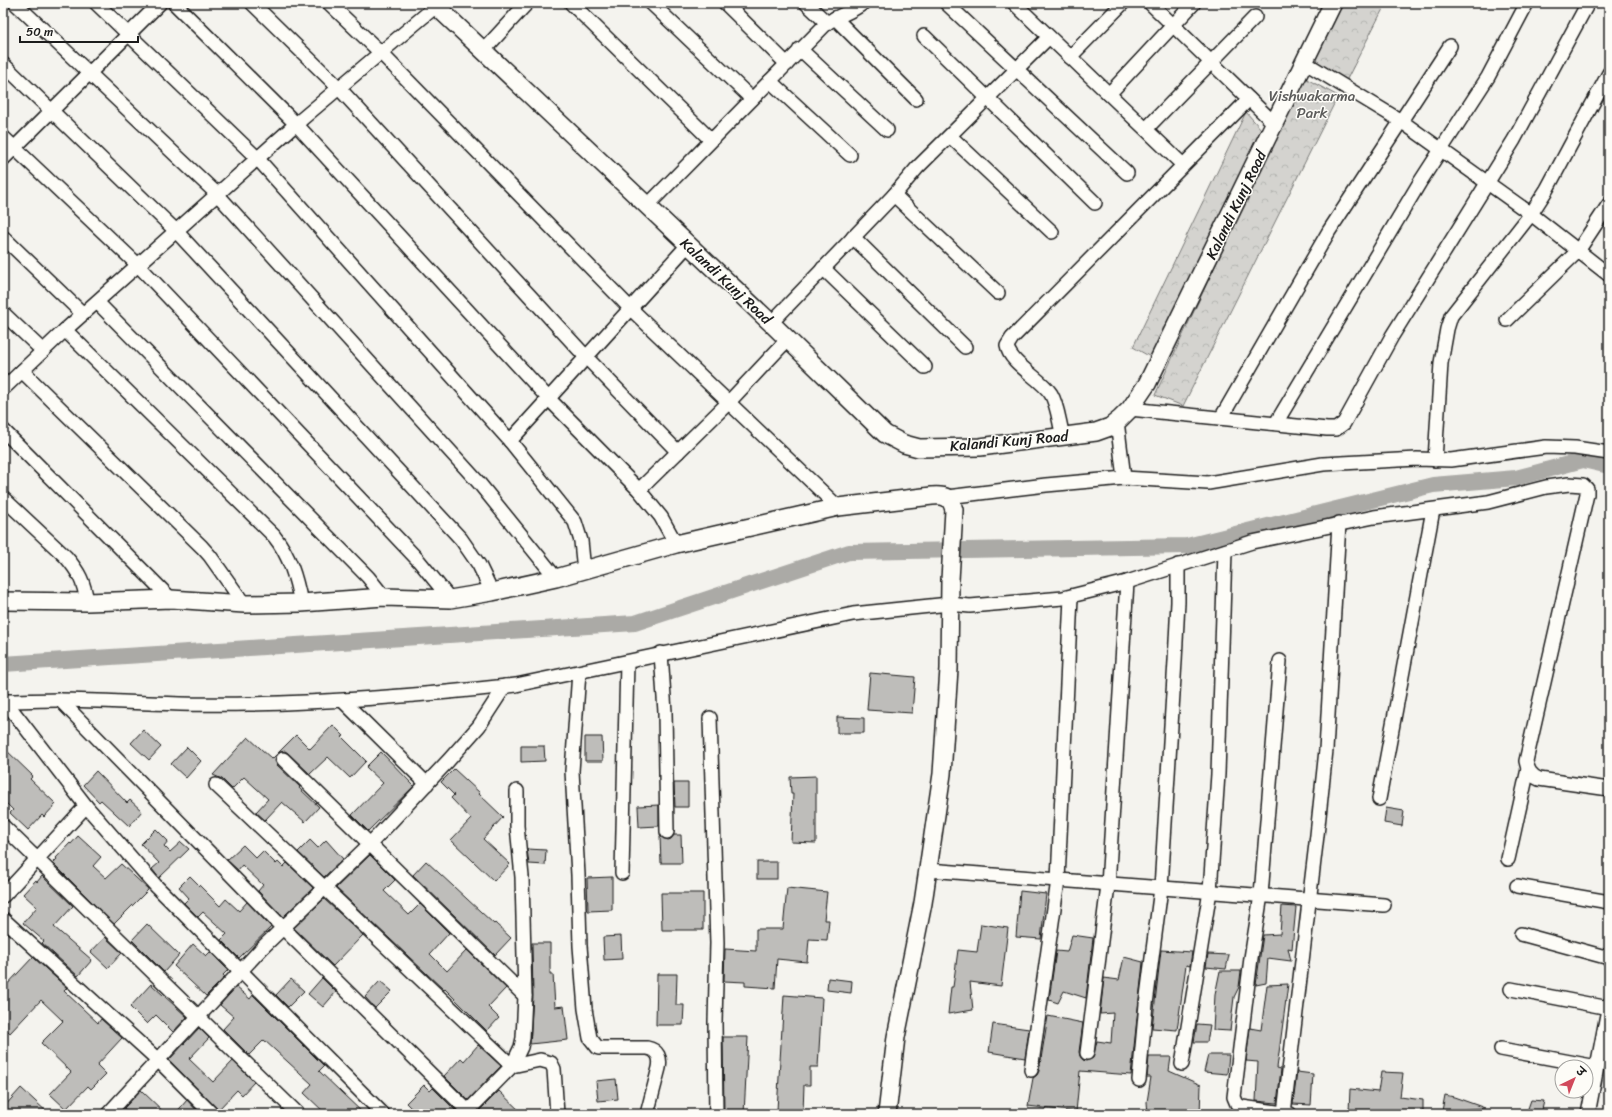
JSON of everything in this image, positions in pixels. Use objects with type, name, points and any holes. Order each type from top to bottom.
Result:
[{"type":"street","points":[[15,3],[88,74],[217,194],[479,483],[556,578]]},
{"type":"street","points":[[96,3],[257,158],[510,440],[575,522],[581,542],[584,571]]},
{"type":"street","points":[[3,159],[160,3]]},
{"type":"street","points":[[174,3],[296,124],[548,398],[639,490],[661,517],[676,544]]},
{"type":"street","points":[[252,3],[338,87],[586,357],[678,452]]},
{"type":"street","points":[[329,3],[380,52],[630,308],[838,507]]},
{"type":"street","points":[[483,51],[527,3]]},
{"type":"street","points":[[571,3],[711,140]]},
{"type":"street","points":[[651,3],[752,99]]},
{"type":"street","points":[[725,3],[787,64]]},
{"type":"street","points":[[806,3],[831,20],[916,99]]},
{"type":"street","points":[[646,206],[787,64],[800,49],[831,20],[852,11],[863,3]]},
{"type":"street","points":[[946,3],[1128,174]]},
{"type":"street","points":[[1014,3],[1183,165]]},
{"type":"street","points":[[1070,57],[1123,3]]},
{"type":"street","points":[[1150,3],[1275,124]]},
{"type":"street","points":[[1109,94],[1194,3]]},
{"type":"street","name":"Kalandi Kunj Road","points":[[434,4],[771,323],[885,434],[904,444],[919,448],[980,447],[1096,432],[1110,427],[1130,409],[1147,384],[1334,3]]},
{"type":"street","points":[[1276,423],[1420,182],[1488,77],[1527,3]]},
{"type":"street","points":[[1130,409],[1327,429],[1336,429],[1344,423],[1392,336],[1514,140],[1588,3]]},
{"type":"street","points":[[3,389],[65,330],[257,158],[434,4]]},
{"type":"street","points":[[1146,129],[1212,63],[1255,17]]},
{"type":"street","points":[[924,36],[1095,203]]},
{"type":"street","points":[[771,323],[894,195],[917,168],[1049,37]]},
{"type":"street","points":[[1221,418],[1329,231],[1450,46]]},
{"type":"street","points":[[800,49],[887,130]]},
{"type":"street","points":[[1304,62],[1401,121],[1531,214],[1609,275]]},
{"type":"street","points":[[3,64],[176,231],[461,539],[479,565],[492,592]]},
{"type":"street","points":[[1435,460],[1441,363],[1449,321],[1458,306],[1500,256],[1531,214],[1547,189],[1609,73]]},
{"type":"street","points":[[770,81],[850,155]]},
{"type":"street","points":[[1063,436],[1051,394],[1012,356],[1008,351],[1007,346],[1012,338],[1249,99]]},
{"type":"street","points":[[950,136],[1052,232]]},
{"type":"street","points":[[3,137],[138,265],[413,556],[450,598]]},
{"type":"street","points":[[894,195],[998,293]]},
{"type":"street","points":[[1507,320],[1578,251],[1609,204]]},
{"type":"street","points":[[3,237],[83,314]]},
{"type":"street","points":[[853,237],[965,347]]},
{"type":"street","points":[[510,440],[688,245]]},
{"type":"street","points":[[823,268],[925,367]]},
{"type":"street","points":[[97,302],[368,577],[384,597]]},
{"type":"street","points":[[3,313],[43,351]]},
{"type":"street","points":[[65,330],[282,545],[292,565],[297,580],[301,604]]},
{"type":"street","points":[[639,490],[728,402],[787,340]]},
{"type":"street","points":[[22,371],[202,547],[244,604]]},
{"type":"street","points":[[1117,421],[1124,478]]},
{"type":"street","points":[[3,430],[171,599]]},
{"type":"street","points":[[3,602],[87,602],[171,599],[244,604],[301,604],[384,597],[450,598],[492,592],[556,578],[676,544],[838,507],[941,495],[947,497],[1046,485],[1124,478],[1208,483],[1323,464],[1417,459],[1435,460],[1474,457],[1546,447],[1575,448],[1609,453]]},
{"type":"street","points":[[4,701],[60,700],[176,704],[247,704],[343,701],[468,691],[505,686],[579,672],[661,653],[853,614],[950,604],[970,606],[1007,604],[1071,597],[1127,582],[1252,542],[1393,514],[1488,502],[1551,487],[1577,484],[1583,485],[1587,489],[1587,494],[1526,761],[1532,776],[1539,780],[1609,789]]},
{"type":"street","points":[[887,1114],[896,1037],[923,903],[942,774],[949,669],[950,580],[954,510],[952,502],[947,497]]},
{"type":"street","points":[[3,498],[73,564],[82,579],[87,602]]},
{"type":"street","points":[[1379,799],[1433,510]]},
{"type":"street","points":[[1280,661],[1260,895],[1234,1097],[1238,1104],[1242,1107],[1287,1114],[1326,750],[1339,524]]},
{"type":"street","points":[[1182,1064],[1210,891],[1218,774],[1225,551]]},
{"type":"street","points":[[1139,1080],[1146,1004],[1161,888],[1175,661],[1178,565]]},
{"type":"street","points":[[1087,1053],[1108,885],[1127,582]]},
{"type":"street","points":[[1031,1070],[1058,880],[1071,597]]},
{"type":"street","points":[[661,653],[666,712],[667,832]]},
{"type":"street","points":[[622,873],[627,662]]},
{"type":"street","points":[[579,672],[572,771],[578,875],[580,946],[585,1009],[590,1038],[598,1048],[647,1048],[653,1049],[659,1055],[660,1068],[647,1114]]},
{"type":"street","points":[[114,1112],[158,1060],[240,972],[370,844],[427,784],[479,726],[505,686]]},
{"type":"street","points":[[60,700],[283,928],[467,1112],[512,1066],[521,1047],[525,996],[522,877],[517,826],[517,791]]},
{"type":"street","points":[[4,701],[86,806],[156,886],[383,1114]]},
{"type":"street","points":[[343,701],[427,784]]},
{"type":"street","points":[[710,718],[717,943],[715,1022],[716,1114]]},
{"type":"street","points":[[283,759],[525,996]]},
{"type":"street","points":[[1508,859],[1528,769]]},
{"type":"street","points":[[216,785],[512,1066]]},
{"type":"street","points":[[3,896],[86,806]]},
{"type":"street","points":[[3,826],[298,1114]]},
{"type":"street","points":[[928,870],[1384,905]]},
{"type":"street","points":[[1517,886],[1609,902]]},
{"type":"street","points":[[3,919],[158,1060],[212,1114]]},
{"type":"street","points":[[1521,934],[1609,958]]},
{"type":"street","points":[[1511,989],[1609,1007],[1588,1114]]},
{"type":"street","points":[[1501,1049],[1597,1067]]},
{"type":"street","points":[[512,1066],[540,1060],[551,1063],[554,1069],[557,1114]]},
{"type":"green space","points":[[1339,3],[1386,3],[1344,85],[1308,67]]},
{"type":"green space","name":"Vishwakarma Park","points":[[1303,77],[1338,96],[1183,406],[1155,395]]},
{"type":"green space","points":[[1246,112],[1261,129],[1261,138],[1154,359],[1133,347]]},
{"type":"building","points":[[870,673],[915,677],[912,713],[867,710]]},
{"type":"building","points":[[837,717],[864,718],[864,733],[837,733]]},
{"type":"building","points":[[333,725],[344,736],[342,737],[366,761],[350,778],[328,757],[310,774],[285,751],[278,753],[296,735],[310,749]]},
{"type":"building","points":[[143,730],[161,747],[149,760],[131,743]]},
{"type":"building","points":[[248,737],[272,759],[277,754],[275,761],[277,765],[319,807],[305,822],[282,802],[265,820],[256,812],[268,799],[244,777],[232,789],[222,779],[213,775]]},
{"type":"building","points":[[585,737],[602,737],[603,761],[585,761]]},
{"type":"building","points":[[521,746],[544,746],[545,761],[521,762]]},
{"type":"building","points":[[3,747],[33,776],[30,779],[56,804],[44,817],[42,815],[28,830],[10,813],[13,810],[3,800]]},
{"type":"building","points":[[187,747],[201,761],[186,778],[171,764]]},
{"type":"building","points":[[381,752],[414,786],[368,831],[352,815],[383,783],[366,767]]},
{"type":"building","points":[[454,769],[503,817],[483,839],[510,864],[494,881],[451,840],[471,819],[451,798],[454,795],[441,782]]},
{"type":"building","points":[[96,771],[127,803],[130,800],[142,811],[129,826],[101,800],[99,802],[83,785]]},
{"type":"building","points":[[816,776],[816,843],[791,842],[793,794],[791,794],[790,777]]},
{"type":"building","points":[[674,783],[688,783],[688,807],[675,807]]},
{"type":"building","points":[[659,805],[659,826],[639,827],[638,806]]},
{"type":"building","points":[[1386,808],[1404,811],[1402,826],[1384,823]]},
{"type":"building","points":[[156,829],[168,841],[164,846],[170,852],[181,842],[189,849],[159,878],[152,869],[159,863],[141,844]]},
{"type":"building","points":[[674,835],[681,835],[682,863],[661,863],[660,836],[668,840]]},
{"type":"building","points":[[78,836],[101,857],[93,866],[106,878],[121,864],[148,889],[114,924],[53,863]]},
{"type":"building","points":[[310,840],[318,848],[326,840],[343,859],[324,877],[298,852]]},
{"type":"building","points":[[243,845],[256,858],[263,851],[276,864],[278,862],[283,867],[287,863],[313,888],[283,917],[258,891],[263,885],[242,865],[238,870],[227,860]]},
{"type":"building","points":[[527,849],[546,850],[545,865],[529,864]]},
{"type":"building","points":[[370,855],[395,880],[384,891],[409,915],[420,904],[449,933],[430,954],[447,971],[467,950],[506,988],[488,1007],[499,1018],[487,1031],[445,989],[444,990],[336,888]]},
{"type":"building","points":[[426,861],[511,938],[495,955],[413,875]]},
{"type":"building","points":[[757,862],[777,862],[777,879],[757,879]]},
{"type":"building","points":[[42,876],[73,906],[54,927],[92,960],[78,976],[42,943],[44,941],[23,923],[37,907],[23,894],[36,880],[37,882]]},
{"type":"building","points":[[190,876],[220,906],[226,899],[239,911],[247,902],[271,927],[239,958],[221,940],[227,934],[203,912],[198,917],[184,903],[189,898],[179,887]]},
{"type":"building","points":[[612,877],[612,910],[588,911],[587,878]]},
{"type":"building","points":[[787,888],[827,892],[824,920],[829,920],[827,940],[809,939],[807,962],[777,959],[775,988],[745,986],[745,982],[724,981],[725,949],[756,951],[756,929],[783,929]]},
{"type":"building","points":[[1020,891],[1046,894],[1041,939],[1016,937]]},
{"type":"building","points":[[661,893],[703,893],[703,930],[662,930]]},
{"type":"building","points":[[324,899],[363,935],[333,966],[294,928]]},
{"type":"building","points":[[1282,906],[1296,907],[1292,949],[1288,948],[1291,961],[1268,958],[1266,983],[1256,985],[1263,935],[1280,934]]},
{"type":"building","points":[[147,924],[179,955],[164,972],[132,940]]},
{"type":"building","points":[[981,924],[1008,928],[1001,986],[970,982],[973,1010],[948,1014],[951,987],[953,987],[958,950],[977,952]]},
{"type":"building","points":[[1072,935],[1093,938],[1086,998],[1064,991],[1058,1003],[1049,1000],[1056,951],[1067,952]]},
{"type":"building","points":[[621,936],[622,959],[604,960],[603,937]]},
{"type":"building","points":[[105,937],[122,953],[108,968],[91,952]]},
{"type":"building","points":[[532,943],[550,943],[550,974],[553,974],[555,1007],[564,1006],[568,1040],[530,1044],[533,996]]},
{"type":"building","points":[[193,944],[206,956],[210,952],[228,970],[223,975],[225,977],[206,996],[174,966]]},
{"type":"building","points":[[1161,950],[1192,952],[1190,966],[1186,965],[1177,1030],[1152,1028]]},
{"type":"building","points":[[1208,954],[1229,955],[1226,969],[1206,967]]},
{"type":"building","points":[[33,957],[67,988],[64,991],[98,1023],[101,1019],[122,1038],[97,1065],[106,1074],[91,1089],[88,1086],[66,1109],[50,1094],[71,1072],[41,1043],[63,1021],[41,1000],[10,1033],[3,1026],[3,989]]},
{"type":"building","points":[[1124,957],[1143,962],[1131,1075],[1080,1071],[1076,1112],[1028,1106],[1033,1078],[1039,1071],[1048,1016],[1083,1023],[1079,1052],[1083,1060],[1086,1061],[1093,1058],[1097,1041],[1111,1043],[1113,1013],[1100,1014],[1104,978],[1119,980]]},
{"type":"building","points":[[1220,971],[1241,971],[1239,987],[1234,997],[1230,1031],[1213,1030],[1215,995]]},
{"type":"building","points":[[657,974],[677,974],[676,1005],[684,1005],[683,1025],[656,1025]]},
{"type":"building","points":[[322,978],[336,992],[323,1007],[308,994]]},
{"type":"building","points":[[828,978],[852,981],[851,993],[827,990]]},
{"type":"building","points":[[291,979],[304,991],[288,1007],[276,995]]},
{"type":"building","points":[[380,981],[392,991],[375,1008],[365,997]]},
{"type":"building","points":[[151,984],[187,1017],[173,1032],[156,1015],[147,1024],[130,1007]]},
{"type":"building","points":[[1288,984],[1277,1068],[1281,1069],[1277,1103],[1256,1101],[1258,1062],[1246,1061],[1250,1028],[1261,1030],[1267,985]]},
{"type":"building","points":[[236,987],[250,999],[253,995],[324,1066],[319,1071],[364,1114],[326,1114],[304,1093],[312,1084],[264,1040],[249,1055],[223,1029],[234,1017],[220,1005]]},
{"type":"building","points":[[784,995],[822,998],[818,1067],[810,1067],[810,1085],[804,1085],[803,1112],[777,1110]]},
{"type":"building","points":[[993,1024],[1029,1029],[1025,1058],[989,1052]]},
{"type":"building","points":[[1197,1024],[1210,1025],[1207,1042],[1194,1042]]},
{"type":"building","points":[[199,1028],[209,1038],[189,1059],[213,1082],[233,1061],[254,1082],[242,1095],[237,1090],[218,1110],[169,1060]]},
{"type":"building","points":[[723,1037],[748,1037],[744,1114],[724,1114]]},
{"type":"building","points":[[478,1045],[501,1066],[468,1100],[444,1076],[461,1058],[464,1061]]},
{"type":"building","points":[[1208,1055],[1229,1055],[1227,1074],[1204,1072]]},
{"type":"building","points":[[1149,1057],[1171,1057],[1169,1071],[1201,1085],[1200,1114],[1148,1114],[1147,1102],[1151,1077],[1147,1077]]},
{"type":"building","points":[[1297,1072],[1313,1074],[1311,1105],[1293,1104]]},
{"type":"building","points":[[1381,1072],[1403,1073],[1400,1097],[1423,1100],[1423,1114],[1363,1114],[1349,1112],[1350,1089],[1378,1092]]},
{"type":"building","points":[[616,1079],[618,1099],[598,1101],[596,1081]]},
{"type":"building","points":[[424,1085],[430,1091],[433,1088],[457,1112],[457,1114],[417,1114],[406,1103]]},
{"type":"building","points":[[21,1088],[49,1114],[3,1114],[3,1108]]},
{"type":"building","points":[[141,1090],[166,1114],[130,1114],[124,1108]]},
{"type":"building","points":[[499,1091],[523,1114],[476,1114]]},
{"type":"building","points":[[1445,1095],[1454,1097],[1485,1108],[1442,1111]]},
{"type":"building","points":[[187,1100],[198,1112],[196,1114],[175,1114]]},
{"type":"building","points":[[1531,1100],[1544,1101],[1541,1114],[1526,1114]]},
{"type":"waterway","points":[[3,664],[635,623],[849,552],[1187,546],[1433,485],[1516,478],[1583,460],[1609,466]]}]
